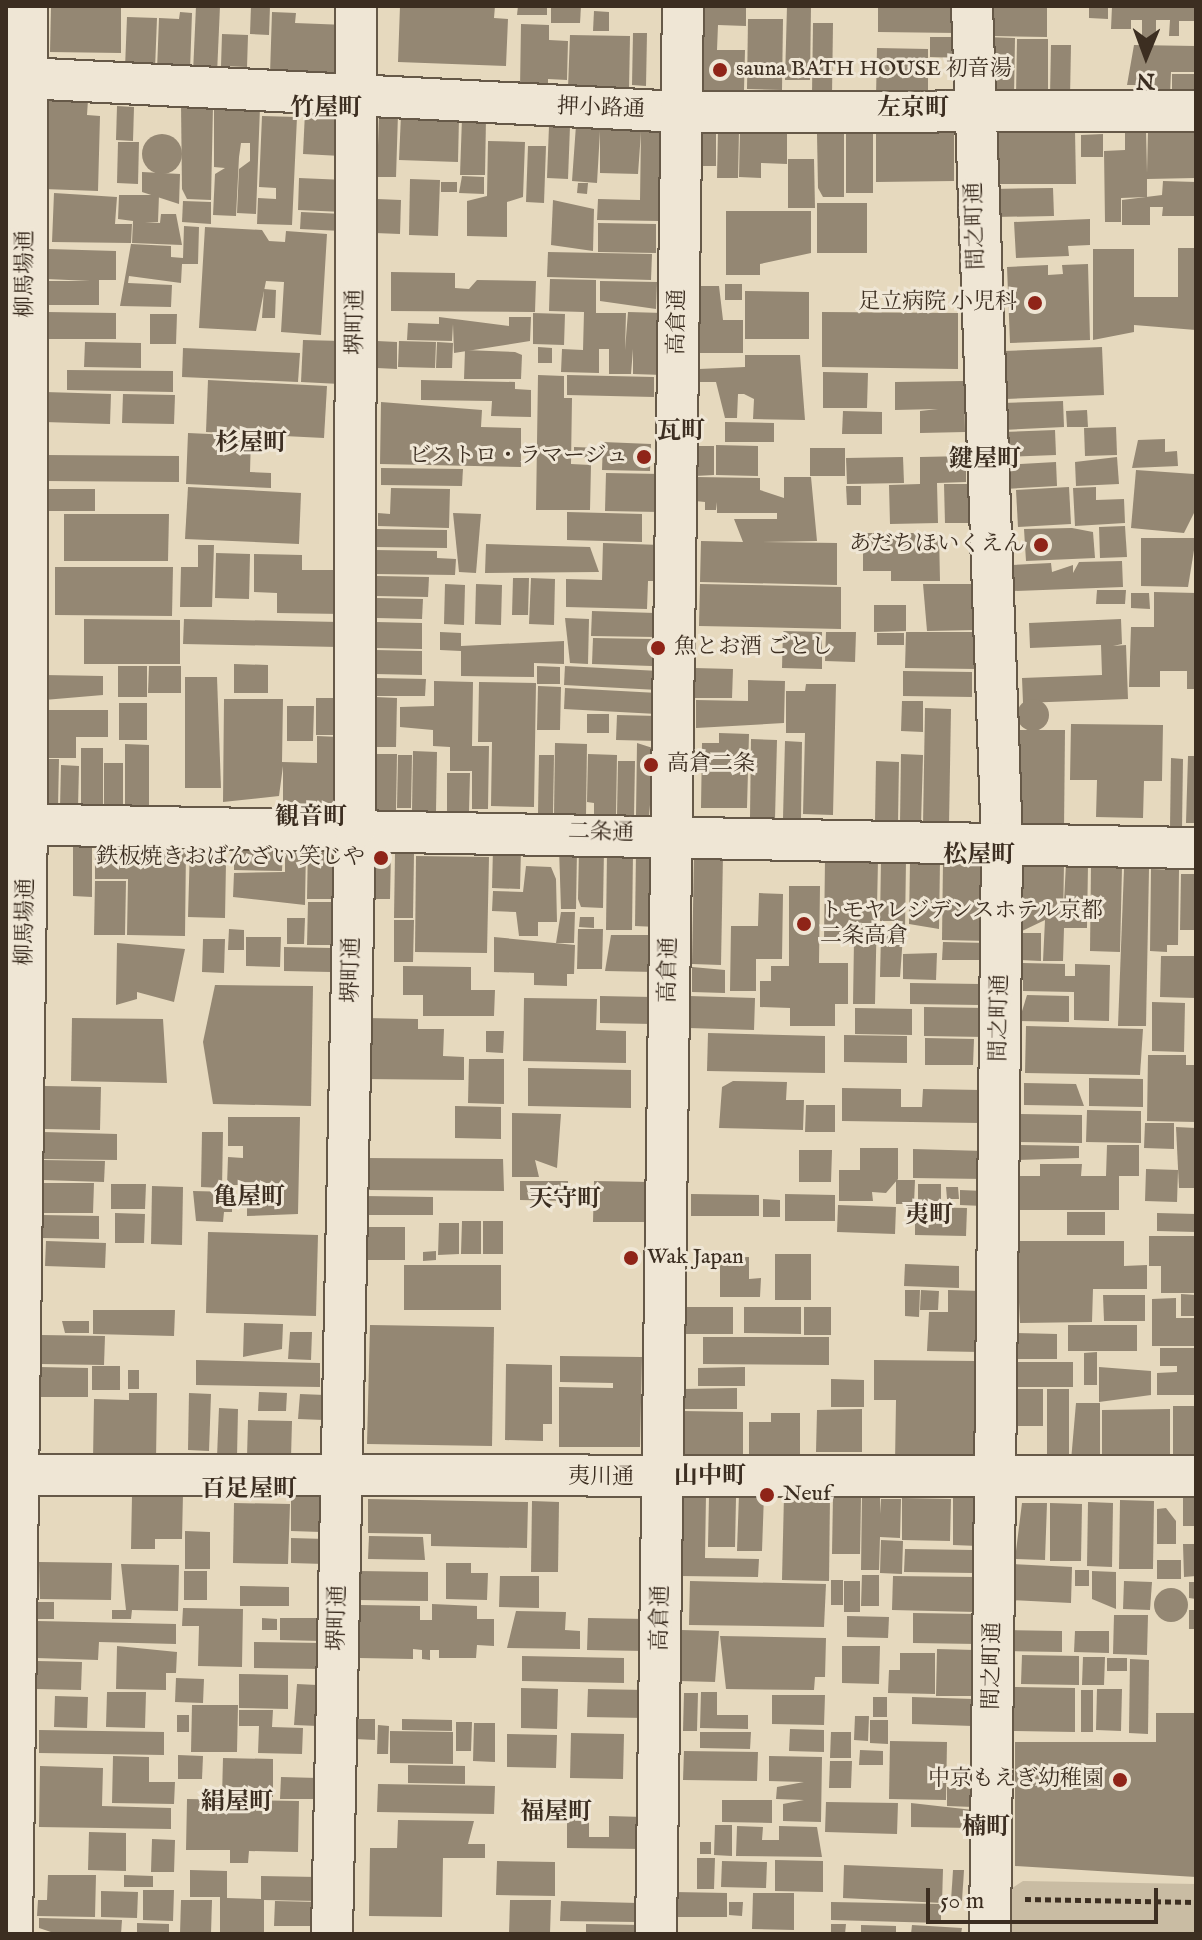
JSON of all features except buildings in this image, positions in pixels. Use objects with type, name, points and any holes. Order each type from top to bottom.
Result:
[{"type":"street","name":"柳馬場通","points":[[12,1934],[17,824],[16,78],[27,6]]},
{"type":"street","name":"堺町通","points":[[332,1934],[355,828],[356,6]]},
{"type":"street","name":"高倉通","points":[[656,1934],[683,6]]},
{"type":"street","name":"間之町通","points":[[972,6],[971,113],[1002,843],[990,1934]]},
{"type":"street","name":"押小路通","points":[[16,78],[356,100],[681,112],[1196,111]]},
{"type":"street","name":"二条通","points":[[17,824],[671,834],[1196,848]]},
{"type":"street","name":"夷川通","points":[[13,1476],[1196,1476]]},
{"type":"path","points":[[1014,1903],[1196,1902]]},
{"type":"shaded area","points":[[1023,1881],[1196,1884],[1196,1934],[1005,1934],[1006,1892]]},
{"type":"place","name":"sauna BATH HOUSE 初音湯","points":[[720,70]]},
{"type":"place","name":"足立病院 小児科","points":[[1035,303]]},
{"type":"place","name":"ビストロ・ラマージュ","points":[[644,457]]},
{"type":"place","name":"あだちほいくえん","points":[[1041,545]]},
{"type":"place","name":"魚とお酒 ごとし","points":[[658,648]]},
{"type":"place","name":"高倉二条","points":[[651,765]]},
{"type":"place","name":"鉄板焼きおばんざい 笑じや","points":[[381,858]]},
{"type":"place","name":"トモヤレジデンスホテル京都 二条高倉","points":[[804,924]]},
{"type":"place","name":"Wak Japan","points":[[631,1258]]},
{"type":"place","name":"Neuf","points":[[767,1495]]},
{"type":"place","name":"中京もえぎ幼稚園","points":[[1120,1780]]},
{"type":"district","name":"竹屋町","points":[[326,109]]},
{"type":"district","name":"左京町","points":[[913,109]]},
{"type":"district","name":"瓦町","points":[[681,432]]},
{"type":"district","name":"杉屋町","points":[[251,444]]},
{"type":"district","name":"鍵屋町","points":[[985,460]]},
{"type":"district","name":"観音町","points":[[311,818]]},
{"type":"district","name":"松屋町","points":[[979,856]]},
{"type":"district","name":"亀屋町","points":[[249,1198]]},
{"type":"district","name":"天守町","points":[[565,1200]]},
{"type":"district","name":"夷町","points":[[929,1216]]},
{"type":"district","name":"山中町","points":[[710,1477]]},
{"type":"district","name":"百足屋町","points":[[249,1490]]},
{"type":"district","name":"絹屋町","points":[[237,1803]]},
{"type":"district","name":"福屋町","points":[[556,1813]]},
{"type":"district","name":"楠町","points":[[986,1828]]}]
